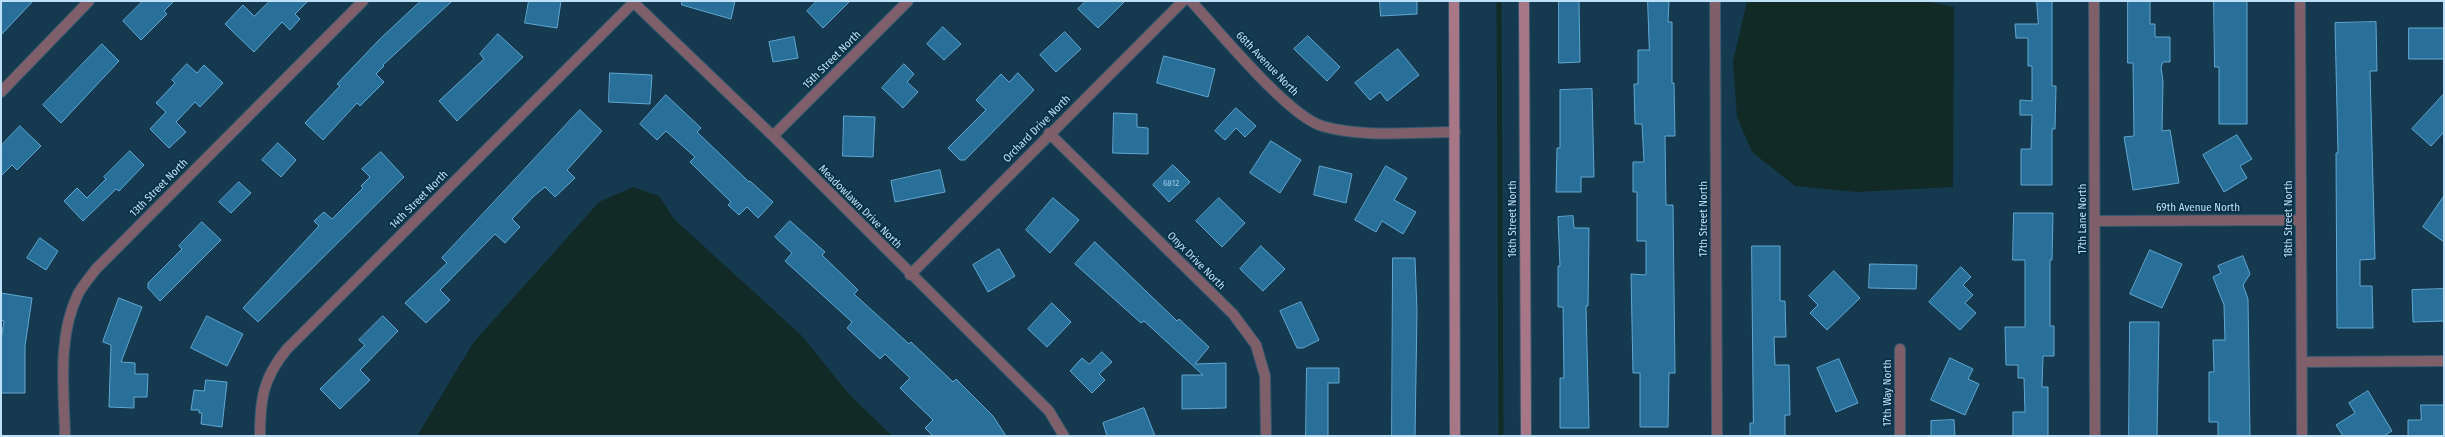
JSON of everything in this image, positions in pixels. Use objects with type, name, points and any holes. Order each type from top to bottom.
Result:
[{"type":"street","points":[[1,92],[89,1]]},
{"type":"street","name":"13th Street North","points":[[65,436],[64,361],[66,331],[78,294],[96,269],[363,1]]},
{"type":"street","name":"15th Street North","points":[[773,136],[908,1]]},
{"type":"street","name":"Orchard Drive North","points":[[910,275],[1049,133],[1183,1]]},
{"type":"street","name":"68th Avenue North","points":[[1191,1],[1288,105],[1321,126],[1360,132],[1455,132]]},
{"type":"street","points":[[1454,1],[1455,436]]},
{"type":"street","name":"16th Street North","points":[[1524,1],[1526,436]]},
{"type":"street","name":"17th Street North","points":[[1715,1],[1717,436]]},
{"type":"street","name":"17th Lane North","points":[[2094,1],[2095,436]]},
{"type":"street","name":"18th Street North","points":[[2300,1],[2302,436]]},
{"type":"street","name":"Meadowlawn Drive North","points":[[633,2],[773,136],[910,275],[1049,411],[1064,436]]},
{"type":"street","name":"14th Street North","points":[[260,436],[261,400],[266,381],[276,362],[287,349],[633,2]]},
{"type":"street","name":"Onyx Drive North","points":[[1049,133],[1232,314],[1256,345],[1265,376],[1266,436]]},
{"type":"street","name":"69th Avenue North","points":[[2095,221],[2301,220]]},
{"type":"street","name":"17th Way North","points":[[1900,349],[1900,436]]},
{"type":"street","points":[[2302,362],[2444,362]]},
{"type":"shaded area","points":[[1747,1],[1925,1],[1954,7],[1953,187],[1856,192],[1795,186],[1752,152],[1737,117],[1733,62]]},
{"type":"shaded area","points":[[633,187],[659,196],[674,219],[801,335],[849,394],[892,436],[417,436],[473,343],[599,202]]},
{"type":"building","points":[[1,1],[33,1],[1,35]]},
{"type":"building","points":[[143,1],[174,1],[164,11],[167,14],[141,40],[123,21]]},
{"type":"building","points":[[270,1],[308,1],[295,14],[300,19],[290,30],[282,22],[254,52],[225,24],[243,5],[254,16]]},
{"type":"building","points":[[421,1],[452,1],[383,65],[384,66],[376,74],[384,82],[360,106],[357,103],[323,140],[305,123],[340,86],[337,84],[380,39]]},
{"type":"building","points":[[529,1],[561,1],[557,28],[525,23]]},
{"type":"building","points":[[682,1],[735,1],[731,19],[682,5]]},
{"type":"building","points":[[817,1],[850,1],[823,28],[807,11]]},
{"type":"building","points":[[1086,1],[1125,1],[1098,28],[1078,9]]},
{"type":"building","points":[[1380,1],[1417,1],[1417,14],[1381,16]]},
{"type":"building","points":[[1559,1],[1579,1],[1580,62],[1559,63]]},
{"type":"building","points":[[1648,1],[1669,1],[1668,22],[1672,22],[1672,83],[1674,83],[1675,136],[1665,136],[1666,205],[1673,205],[1675,373],[1669,373],[1668,427],[1640,427],[1640,373],[1633,373],[1631,274],[1646,275],[1646,241],[1637,241],[1637,192],[1633,192],[1633,162],[1644,162],[1642,124],[1635,124],[1634,84],[1638,84],[1638,50],[1649,50]]},
{"type":"building","points":[[2037,1],[2052,1],[2052,86],[2056,86],[2055,129],[2052,129],[2052,185],[2021,185],[2021,149],[2031,149],[2032,115],[2020,115],[2020,100],[2032,101],[2032,66],[2028,66],[2028,38],[2016,38],[2015,24],[2038,24]]},
{"type":"building","points":[[2128,1],[2150,1],[2150,24],[2155,24],[2155,37],[2170,37],[2170,62],[2163,62],[2161,67],[2163,81],[2162,131],[2170,130],[2179,183],[2133,190],[2124,137],[2134,136],[2133,63],[2128,63]]},
{"type":"building","points":[[2214,1],[2247,1],[2247,124],[2219,124],[2219,67],[2215,67]]},
{"type":"building","points":[[2376,22],[2377,71],[2370,71],[2375,259],[2360,260],[2360,286],[2372,286],[2373,328],[2337,328],[2336,153],[2338,153],[2335,23]]},
{"type":"building","points":[[943,27],[961,44],[944,60],[927,44]]},
{"type":"building","points":[[2409,28],[2444,28],[2444,59],[2409,59]]},
{"type":"building","points":[[1065,32],[1081,49],[1056,72],[1040,55]]},
{"type":"building","points":[[498,34],[523,57],[457,121],[439,101],[484,59],[480,54]]},
{"type":"building","points":[[1308,36],[1340,67],[1327,81],[1294,49]]},
{"type":"building","points":[[794,37],[798,58],[773,62],[769,42]]},
{"type":"building","points":[[102,44],[119,61],[61,123],[43,105]]},
{"type":"building","points":[[1398,49],[1419,75],[1387,101],[1380,92],[1370,100],[1355,83]]},
{"type":"building","points":[[1164,56],[1215,69],[1208,97],[1157,83]]},
{"type":"building","points":[[187,64],[197,73],[204,65],[223,83],[200,107],[195,102],[176,122],[186,132],[169,148],[150,129],[166,112],[156,103],[175,83],[172,80]]},
{"type":"building","points":[[904,64],[914,74],[907,82],[918,92],[903,108],[882,88]]},
{"type":"building","points":[[610,73],[652,75],[650,104],[609,102]]},
{"type":"building","points":[[1018,73],[1034,90],[965,160],[960,160],[948,148],[986,110],[976,100],[1001,74],[1009,82]]},
{"type":"building","points":[[1592,89],[1594,177],[1581,177],[1581,192],[1556,192],[1557,148],[1560,148],[1560,90]]},
{"type":"building","points":[[2444,94],[2444,132],[2431,146],[2412,129]]},
{"type":"building","points":[[666,95],[701,128],[697,132],[749,182],[750,181],[773,202],[758,218],[747,207],[739,215],[728,205],[731,202],[690,162],[695,157],[666,131],[657,140],[640,124]]},
{"type":"building","points":[[1236,108],[1256,126],[1245,137],[1236,128],[1225,140],[1215,131]]},
{"type":"building","points":[[580,110],[602,131],[567,170],[575,178],[555,197],[545,187],[534,196],[512,219],[520,227],[505,243],[495,234],[440,290],[450,300],[426,323],[405,303],[447,263],[442,258]]},
{"type":"building","points":[[1114,113],[1137,114],[1137,127],[1148,128],[1148,154],[1113,153]]},
{"type":"building","points":[[844,116],[875,117],[873,157],[843,156]]},
{"type":"building","points":[[20,126],[41,146],[17,170],[12,165],[1,176],[1,146]]},
{"type":"building","points":[[2237,135],[2252,159],[2240,166],[2247,178],[2224,192],[2203,155]]},
{"type":"building","points":[[1271,141],[1301,160],[1280,193],[1250,173]]},
{"type":"building","points":[[278,143],[296,160],[281,177],[262,160]]},
{"type":"building","points":[[130,151],[144,165],[119,191],[116,189],[83,221],[64,201],[77,188],[87,198],[106,179],[104,177]]},
{"type":"building","points":[[381,152],[404,177],[258,322],[243,308],[319,226],[314,221],[324,212],[332,219],[363,188],[361,186],[370,177],[362,169]]},
{"type":"building","points":[[1173,165],[1190,182],[1169,202],[1153,185]]},
{"type":"building","points":[[1320,166],[1352,174],[1346,203],[1314,195]]},
{"type":"building","points":[[1386,166],[1407,178],[1394,200],[1416,212],[1403,234],[1382,221],[1376,232],[1355,220]]},
{"type":"building","points":[[940,170],[945,192],[895,202],[891,181]]},
{"type":"building","points":[[239,182],[251,193],[231,213],[219,202]]},
{"type":"building","points":[[2444,196],[2444,242],[2423,227]]},
{"type":"building","points":[[1053,198],[1079,220],[1050,253],[1026,230]]},
{"type":"building","points":[[1219,198],[1245,223],[1222,247],[1196,221]]},
{"type":"building","points":[[2014,213],[2053,213],[2052,260],[2050,260],[2050,326],[2054,326],[2054,356],[2043,356],[2042,387],[2048,387],[2048,436],[2013,436],[2013,412],[2025,412],[2024,378],[2018,378],[2018,365],[2006,365],[2005,327],[2025,327],[2025,260],[2013,260]]},
{"type":"building","points":[[1573,216],[1574,228],[1589,228],[1588,306],[1586,306],[1589,428],[1560,428],[1560,378],[1564,378],[1563,307],[1558,307],[1558,266],[1560,266],[1558,217]]},
{"type":"building","points":[[790,221],[825,252],[822,255],[858,290],[854,294],[909,344],[911,342],[953,382],[956,379],[993,416],[1006,436],[933,436],[925,428],[933,420],[900,388],[910,378],[885,354],[880,359],[847,328],[852,322],[785,261],[792,253],[775,237]]},
{"type":"building","points":[[202,222],[221,240],[160,301],[148,288],[148,283],[182,249],[179,246]]},
{"type":"building","points":[[40,238],[58,251],[46,270],[27,258]]},
{"type":"building","points":[[1095,242],[1177,321],[1179,319],[1209,347],[1195,364],[1226,363],[1226,408],[1182,409],[1182,375],[1203,375],[1144,321],[1141,323],[1075,264]]},
{"type":"building","points":[[1261,246],[1285,269],[1263,291],[1240,269]]},
{"type":"building","points":[[1752,246],[1780,246],[1780,301],[1785,301],[1786,337],[1774,337],[1775,365],[1789,365],[1790,415],[1785,415],[1785,436],[1750,436],[1750,423],[1753,423]]},
{"type":"building","points":[[999,249],[1015,276],[988,292],[973,265]]},
{"type":"building","points":[[2150,250],[2182,264],[2162,308],[2130,294]]},
{"type":"building","points":[[2243,256],[2250,274],[2243,285],[2248,299],[2250,436],[2218,436],[2218,422],[2209,422],[2209,372],[2214,372],[2213,340],[2225,340],[2224,305],[2213,277],[2221,273],[2218,266]]},
{"type":"building","points":[[1393,258],[1415,258],[1417,312],[1415,436],[1392,436]]},
{"type":"building","points":[[1870,264],[1917,265],[1916,289],[1869,288]]},
{"type":"building","points":[[1961,267],[1971,277],[1963,285],[1973,295],[1965,303],[1976,313],[1960,330],[1929,302]]},
{"type":"building","points":[[1834,271],[1860,298],[1827,330],[1810,313],[1818,305],[1809,296]]},
{"type":"building","points":[[2444,289],[2444,321],[2413,322],[2412,290]]},
{"type":"building","points":[[1,293],[32,298],[25,346],[25,393],[1,393],[1,340],[4,321],[1,320]]},
{"type":"building","points":[[119,298],[142,307],[121,362],[135,363],[135,374],[148,374],[147,397],[134,397],[134,408],[109,407],[111,345],[103,342]]},
{"type":"building","points":[[1301,302],[1319,340],[1303,348],[1297,348],[1280,311]]},
{"type":"building","points":[[1052,303],[1071,322],[1047,347],[1028,329]]},
{"type":"building","points":[[207,316],[243,334],[227,366],[191,348]]},
{"type":"building","points":[[383,316],[398,331],[360,370],[370,380],[340,409],[320,389],[365,345],[359,340]]},
{"type":"building","points":[[2130,322],[2159,322],[2157,436],[2129,436]]},
{"type":"building","points":[[1102,352],[1112,362],[1099,374],[1105,380],[1092,393],[1070,371],[1082,358],[1089,364]]},
{"type":"building","points":[[1950,358],[1973,369],[1968,379],[1979,384],[1965,415],[1931,400]]},
{"type":"building","points":[[1839,359],[1858,403],[1836,412],[1817,368]]},
{"type":"building","points":[[1307,368],[1339,368],[1339,383],[1328,383],[1328,436],[1306,436]]},
{"type":"building","points":[[206,380],[227,382],[222,427],[201,424],[202,413],[199,413],[199,410],[191,410],[194,390],[204,391]]},
{"type":"building","points":[[2368,391],[2392,431],[2384,436],[2343,436],[2336,425],[2355,413],[2349,403]]},
{"type":"building","points":[[2421,405],[2444,405],[2444,436],[2408,436],[2408,420],[2421,420]]},
{"type":"building","points":[[1144,408],[1155,436],[1107,436],[1103,423]]},
{"type":"building","points":[[1954,420],[1955,436],[1931,436],[1931,421]]},
{"type":"waterway","points":[[1499,1],[1501,436]]}]
